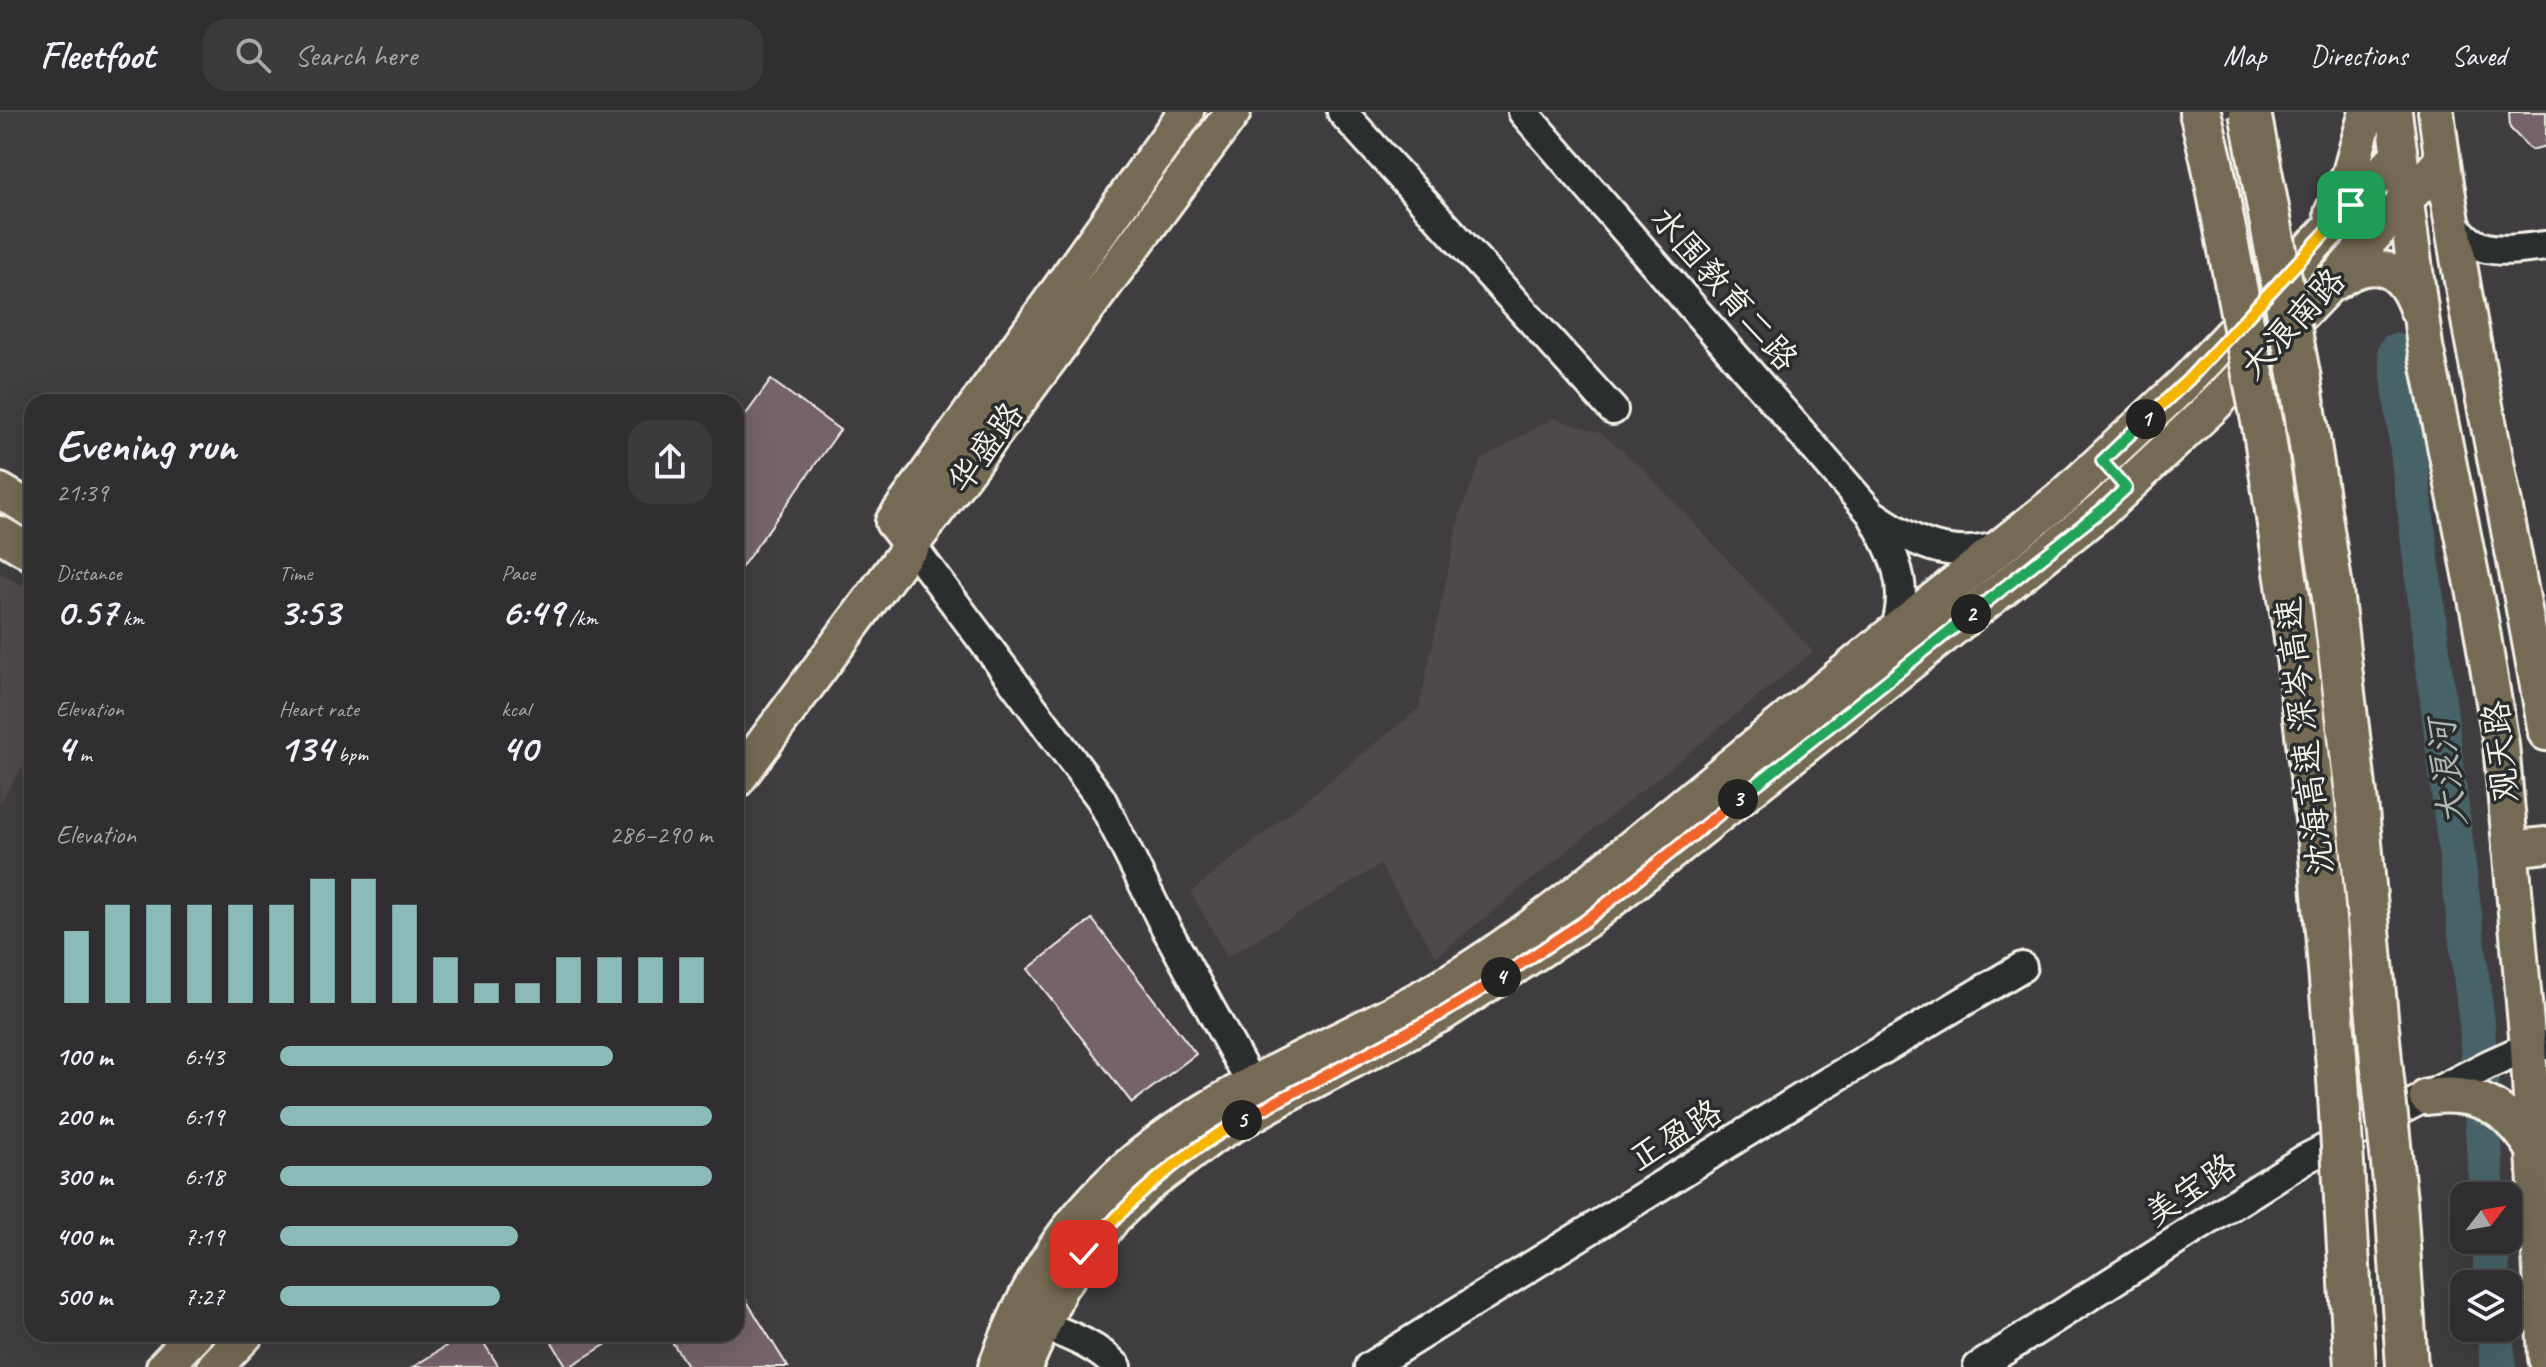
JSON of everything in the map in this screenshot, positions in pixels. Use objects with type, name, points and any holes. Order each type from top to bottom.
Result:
[{"type":"highway","name":"沈海高速 深岑高速","points":[[2200,112],[2264,431],[2294,631],[2319,845],[2338,1079],[2355,1367]]},
{"type":"highway","name":"沈海高速 深岑高速","points":[[2250,112],[2300,379],[2332,597],[2359,821],[2396,1201],[2407,1367]]},
{"type":"main road","name":"华盛路","points":[[744,769],[1186,112]]},
{"type":"main road","name":"华盛路","points":[[902,534],[1233,112]]},
{"type":"main road","points":[[2303,256],[2331,215],[2350,173],[2367,112]]},
{"type":"main road","name":"观天路","points":[[2394,112],[2422,323],[2494,693],[2510,849],[2537,1046],[2534,1150],[2543,1264],[2546,1358]]},
{"type":"main road","name":"观天路","points":[[2436,112],[2464,294],[2539,633],[2546,733]]},
{"type":"main road","points":[[2399,154],[2442,160]]},
{"type":"main road","name":"大浪南路","points":[[1024,1367],[1037,1276],[1062,1238],[1093,1200],[1126,1168],[1159,1143],[1252,1085],[1439,988],[1533,926],[2064,496],[2188,380],[2399,154]]},
{"type":"main road","name":"大浪南路","points":[[996,1367],[1094,1241],[1144,1188],[1177,1161],[1213,1136],[1443,1013],[1585,921],[2103,509],[2214,405],[2326,289],[2442,160]]},
{"type":"main road","points":[[2326,289],[2358,269],[2373,266],[2384,268],[2397,276],[2408,289],[2422,323]]},
{"type":"main road","points":[[2102,461],[2126,488]]},
{"type":"main road","points":[[0,491],[24,505]]},
{"type":"main road","points":[[0,534],[24,548]]},
{"type":"main road","points":[[2510,849],[2546,845]]},
{"type":"main road","points":[[2442,1093],[2473,1098],[2493,1106],[2515,1123],[2534,1150]]},
{"type":"main road","points":[[164,1367],[187,1342]]},
{"type":"main road","points":[[215,1367],[238,1342]]},
{"type":"street","points":[[1342,112],[1613,410]]},
{"type":"street","name":"水围教育二路","points":[[1523,112],[1871,513]]},
{"type":"street","points":[[2451,214],[2457,229],[2472,245],[2507,250],[2546,246]]},
{"type":"street","points":[[2464,294],[2467,273],[2473,265],[2507,250]]},
{"type":"street","points":[[1871,513],[1925,546],[1963,551],[2006,544]]},
{"type":"street","points":[[1871,513],[1888,544],[1900,576],[1902,604],[1895,631]]},
{"type":"street","points":[[902,534],[1101,799],[1160,917],[1252,1085]]},
{"type":"street","name":"正盈路","points":[[1369,1367],[1772,1116],[2022,967]]},
{"type":"street","name":"美宝路","points":[[1978,1367],[2303,1160],[2442,1093],[2490,1064],[2537,1046]]},
{"type":"street","points":[[1030,1320],[1086,1344],[1117,1367]]},
{"type":"shaded area","points":[[1553,418],[1601,433],[1643,469],[1813,652],[1436,957],[1380,865],[1227,957],[1191,892],[1419,709],[1460,514],[1482,459]]},
{"type":"shaded area","points":[[0,573],[24,587],[24,765],[0,803]]},
{"type":"building","points":[[2509,112],[2546,112],[2546,146],[2531,150],[2510,128]]},
{"type":"building","points":[[771,380],[840,430],[744,564],[744,417]]},
{"type":"building","points":[[1092,919],[1196,1054],[1132,1103],[1028,969]]},
{"type":"building","points":[[744,1297],[788,1367],[688,1367],[672,1342],[744,1342]]},
{"type":"building","points":[[452,1342],[483,1342],[499,1367],[413,1367]]},
{"type":"building","points":[[552,1342],[610,1342],[569,1367]]},
{"type":"waterway","name":"大浪河","points":[[2396,351],[2477,1024],[2486,1182]]},
{"type":"waterway","name":"大浪河","points":[[2491,1254],[2491,1270]]},
{"type":"waterway","name":"大浪河","points":[[2496,1342],[2498,1367]]},
{"type":"route","points":[[1084,1254],[1114,1217],[1144,1188],[1213,1136],[1443,1013],[1585,921],[2103,509],[2126,488],[2102,461],[2188,380],[2351,205]]}]
